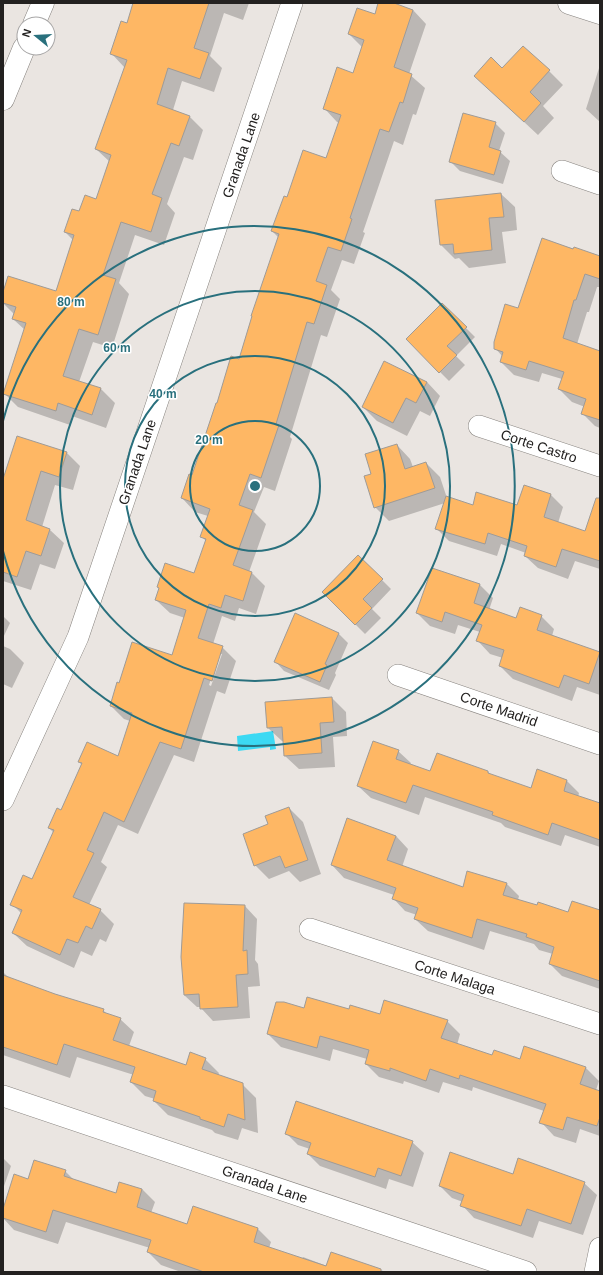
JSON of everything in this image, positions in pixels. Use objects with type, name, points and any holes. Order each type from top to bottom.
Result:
[{"type":"street","points":[[37,16],[43,3]]},
{"type":"street","name":"Granada Lane","points":[[3,800],[78,637],[292,3]]},
{"type":"street","points":[[569,3],[600,13]]},
{"type":"street","points":[[3,99],[21,56]]},
{"type":"street","points":[[562,172],[600,184]]},
{"type":"street","name":"Corte Castro","points":[[479,426],[600,466]]},
{"type":"street","name":"Corte Madrid","points":[[398,675],[600,744]]},
{"type":"street","name":"Corte Malaga","points":[[310,929],[600,1024]]},
{"type":"street","name":"Granada Lane","points":[[3,1096],[526,1272]]},
{"type":"street","points":[[595,1272],[600,1248]]},
{"type":"water","points":[[273,731],[276,749],[270,750],[270,747],[238,751],[237,736]]},
{"type":"building","points":[[133,3],[209,3],[194,48],[209,53],[200,79],[168,68],[157,104],[190,116],[179,146],[171,143],[152,194],[162,198],[151,232],[121,222],[103,275],[116,279],[98,335],[79,329],[63,376],[101,388],[92,415],[58,403],[56,411],[3,394],[26,323],[12,319],[16,307],[3,303],[3,292],[8,276],[56,291],[74,235],[64,232],[72,209],[79,211],[85,195],[96,199],[111,155],[95,149],[127,60],[110,54],[121,21],[127,23]]},
{"type":"building","points":[[378,3],[394,3],[413,10],[394,67],[412,74],[403,103],[400,102],[389,132],[380,129],[350,218],[352,219],[341,251],[328,247],[316,281],[327,285],[314,324],[307,322],[276,424],[279,425],[261,478],[250,474],[239,505],[253,510],[233,565],[252,572],[243,601],[225,595],[221,608],[209,604],[198,638],[223,646],[212,681],[204,678],[181,749],[160,742],[124,822],[104,812],[87,850],[94,853],[73,897],[101,909],[92,929],[86,926],[78,943],[67,939],[60,955],[12,933],[22,910],[10,905],[23,875],[32,879],[54,830],[48,828],[57,808],[61,810],[82,763],[78,762],[87,742],[118,756],[132,713],[110,706],[132,642],[172,655],[186,610],[155,600],[159,588],[157,587],[165,563],[194,573],[206,539],[200,537],[210,509],[181,498],[189,474],[192,475],[217,403],[231,356],[239,359],[251,316],[279,234],[271,231],[284,196],[287,197],[303,150],[326,158],[341,115],[323,109],[337,67],[353,73],[364,40],[348,34],[357,8],[375,14]]},
{"type":"building","points":[[523,46],[550,70],[530,92],[541,103],[524,122],[474,76],[491,57],[502,68]]},
{"type":"building","points":[[463,113],[496,122],[489,147],[501,151],[494,175],[449,162]]},
{"type":"building","points":[[501,193],[504,217],[489,218],[492,250],[454,254],[453,244],[440,245],[435,200]]},
{"type":"building","points":[[542,238],[573,249],[574,247],[600,256],[600,279],[585,274],[576,300],[574,300],[563,338],[600,351],[600,420],[581,414],[586,399],[558,389],[564,372],[529,361],[526,370],[500,362],[503,352],[494,349],[494,342],[505,304],[518,308]]},
{"type":"building","points":[[442,303],[467,327],[447,346],[457,355],[439,373],[406,339]]},
{"type":"building","points":[[384,361],[427,382],[416,403],[406,398],[393,423],[362,407]]},
{"type":"building","points":[[17,436],[67,452],[59,477],[41,471],[26,520],[50,529],[41,556],[26,551],[17,577],[3,572],[3,479]]},
{"type":"building","points":[[397,444],[405,469],[426,462],[435,488],[374,508],[364,476],[371,474],[365,454]]},
{"type":"building","points":[[524,485],[551,494],[544,517],[585,531],[596,498],[600,498],[600,561],[562,549],[556,567],[524,556],[527,546],[488,533],[485,544],[435,529],[446,496],[473,505],[476,492],[517,505]]},
{"type":"building","points":[[358,555],[383,579],[363,599],[372,608],[355,625],[322,592]]},
{"type":"building","points":[[432,568],[480,584],[474,603],[516,618],[520,607],[542,615],[537,630],[600,652],[589,684],[564,675],[559,688],[499,666],[504,650],[476,641],[482,625],[445,612],[442,622],[416,613]]},
{"type":"building","points":[[295,613],[339,633],[325,664],[327,665],[320,682],[274,662]]},
{"type":"building","points":[[332,697],[334,722],[320,723],[322,753],[284,756],[282,727],[267,728],[265,702]]},
{"type":"building","points":[[373,741],[399,750],[396,759],[430,771],[437,753],[531,788],[537,769],[567,780],[564,791],[600,803],[600,840],[552,823],[548,835],[492,815],[493,812],[413,785],[406,803],[357,786]]},
{"type":"building","points":[[289,807],[308,860],[285,868],[280,856],[254,866],[243,834],[268,824],[265,816]]},
{"type":"building","points":[[347,818],[396,836],[387,860],[463,887],[467,871],[507,883],[503,895],[537,905],[538,902],[568,912],[572,901],[600,910],[600,981],[549,964],[554,947],[526,937],[527,934],[477,919],[472,938],[414,919],[418,908],[392,899],[396,888],[331,865]]},
{"type":"building","points":[[184,903],[245,905],[243,951],[247,950],[248,974],[236,975],[238,1007],[200,1009],[199,994],[184,995],[181,957]]},
{"type":"building","points":[[3,975],[55,994],[104,1009],[103,1012],[121,1018],[113,1040],[186,1065],[190,1052],[206,1058],[202,1069],[243,1083],[245,1120],[228,1114],[224,1127],[153,1101],[156,1091],[130,1082],[135,1067],[64,1044],[57,1065],[3,1047]]},
{"type":"building","points":[[307,997],[349,1009],[350,1005],[380,1014],[384,1000],[448,1020],[441,1038],[492,1055],[494,1050],[520,1059],[524,1046],[586,1067],[580,1084],[600,1091],[600,1117],[597,1126],[567,1117],[563,1130],[539,1123],[546,1104],[460,1075],[459,1079],[430,1069],[426,1081],[390,1068],[390,1071],[365,1064],[369,1050],[320,1036],[317,1048],[267,1034],[276,1002],[284,1002],[304,1008]]},
{"type":"building","points":[[296,1101],[413,1141],[401,1176],[378,1168],[375,1177],[307,1154],[311,1143],[285,1134]]},
{"type":"building","points":[[450,1152],[513,1174],[518,1158],[585,1182],[571,1224],[527,1209],[521,1226],[460,1206],[464,1195],[439,1186]]},
{"type":"building","points":[[34,1160],[66,1170],[64,1176],[116,1193],[119,1182],[142,1189],[137,1207],[187,1224],[193,1206],[258,1228],[254,1242],[326,1266],[331,1252],[381,1269],[381,1272],[204,1272],[147,1252],[151,1240],[53,1210],[46,1232],[3,1218],[3,1209],[14,1174],[28,1179]]}]
